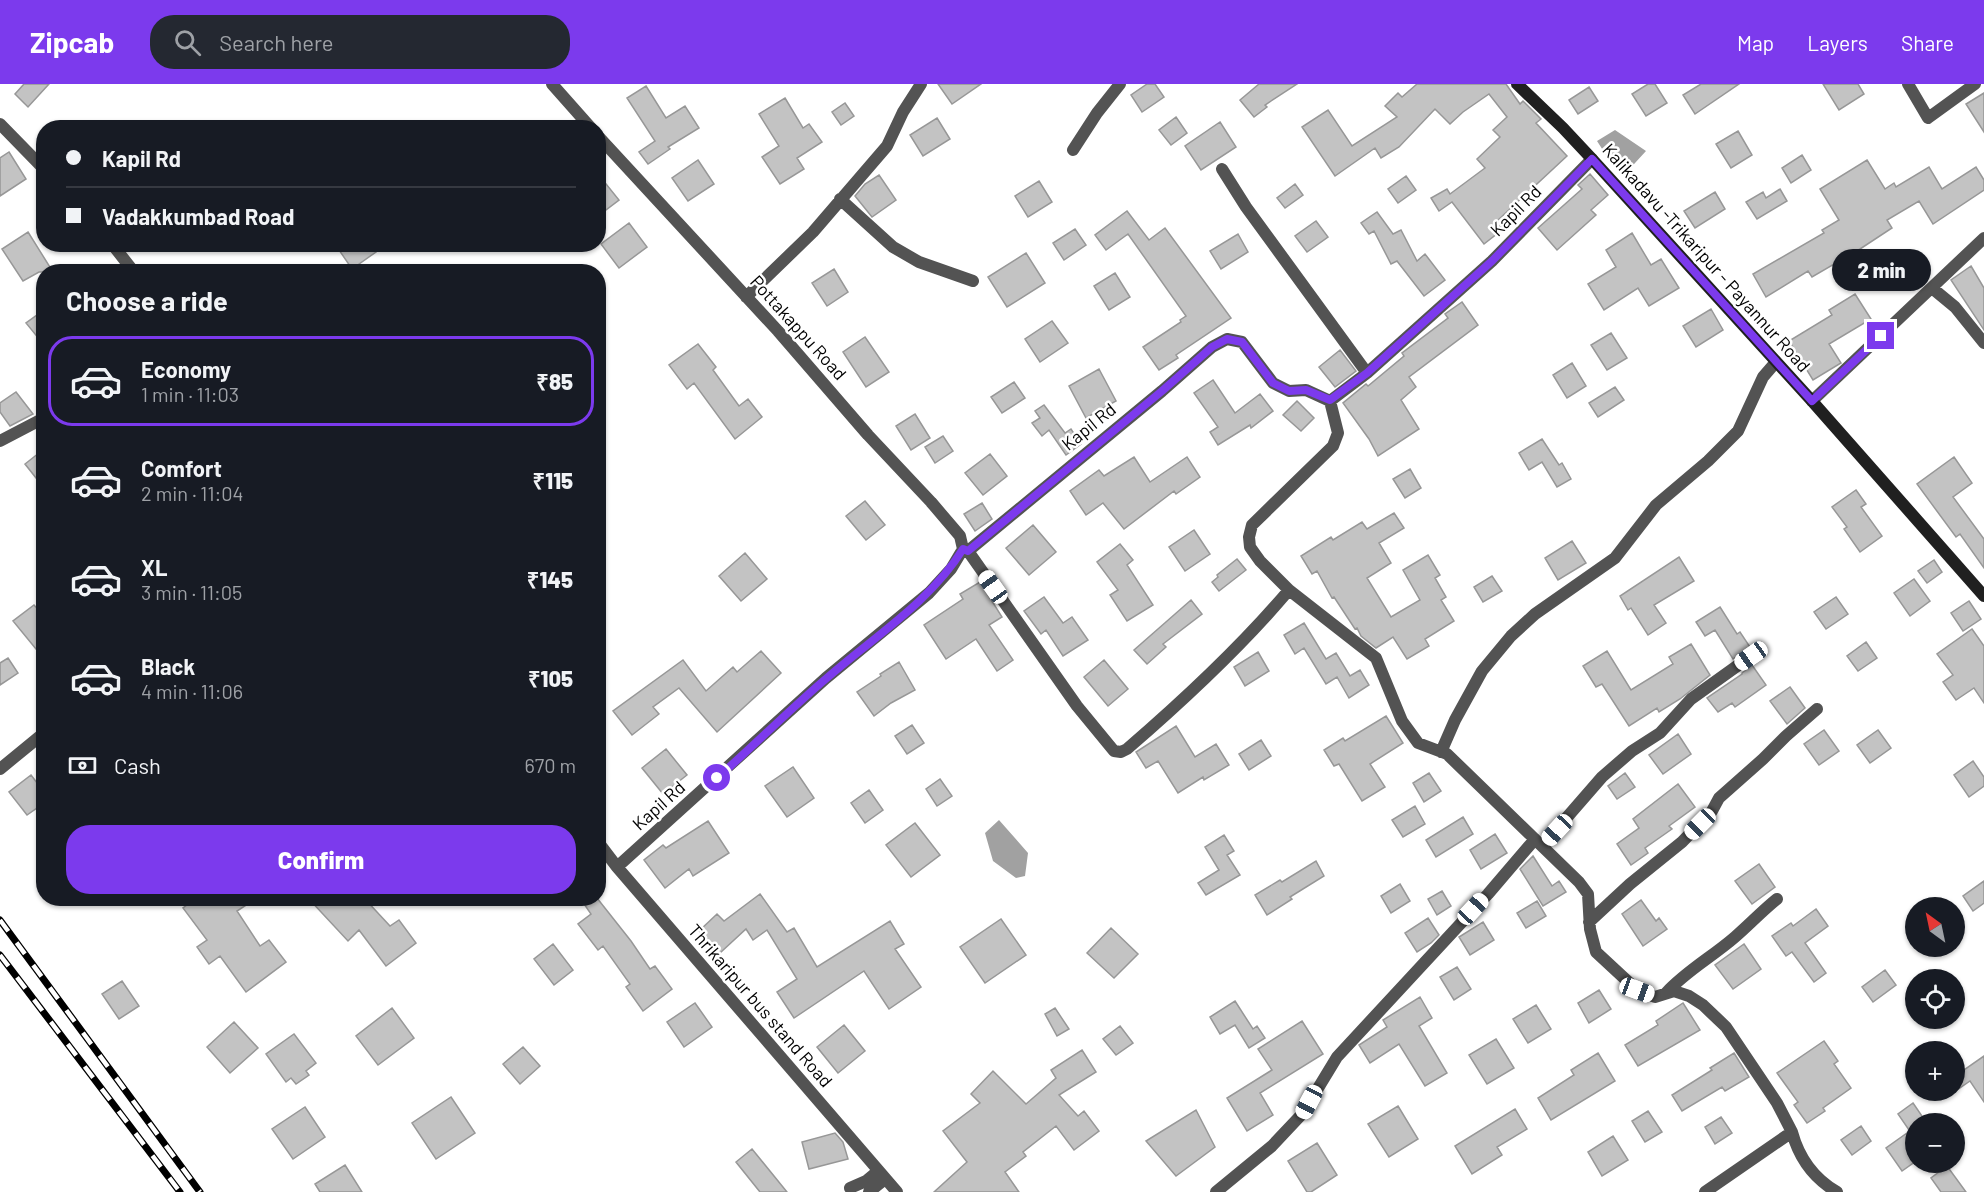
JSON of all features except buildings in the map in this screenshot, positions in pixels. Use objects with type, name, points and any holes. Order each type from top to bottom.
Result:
[{"type":"main road","name":"Kalikadavu -Trikaripur - Payannur Road","points":[[1517,84],[1592,159],[1812,401],[1984,596]]},
{"type":"street","points":[[552,84],[584,120]]},
{"type":"street","points":[[746,297],[813,232],[887,146],[903,112],[921,84]]},
{"type":"street","points":[[1073,150],[1097,113],[1120,84]]},
{"type":"street","points":[[1908,84],[1928,118],[1975,84]]},
{"type":"street","points":[[0,124],[36,161]]},
{"type":"street","name":"Pottakappu Road","points":[[606,145],[746,297],[868,435],[932,502],[960,537],[965,550],[1077,706],[1114,751],[1121,752],[1127,748],[1188,696],[1267,616],[1289,590]]},
{"type":"street","name":"Kapil Rd","points":[[617,867],[826,678],[929,593],[965,550],[1162,391],[1212,347],[1227,339],[1242,342],[1273,383],[1289,391],[1306,390],[1330,400],[1367,373],[1492,261],[1592,159]]},
{"type":"street","points":[[1222,169],[1245,207],[1367,373]]},
{"type":"street","points":[[840,199],[893,247],[919,262],[973,281]]},
{"type":"street","points":[[1812,401],[1984,238]]},
{"type":"street","points":[[118,252],[128,264]]},
{"type":"street","points":[[1932,288],[1955,308],[1984,343]]},
{"type":"street","points":[[1442,752],[1455,720],[1482,671],[1511,636],[1535,614],[1615,558],[1656,505],[1708,461],[1738,431],[1763,377],[1776,362]]},
{"type":"street","points":[[1330,400],[1338,433],[1334,446],[1252,525],[1249,537],[1250,547],[1260,561],[1289,590],[1376,658],[1402,721],[1418,743],[1447,754],[1579,882],[1588,894],[1589,922],[1596,952],[1637,990],[1655,997],[1674,991],[1689,996],[1703,1005],[1726,1028],[1777,1103],[1792,1131],[1797,1150],[1808,1167],[1837,1192]]},
{"type":"street","points":[[0,441],[36,422]]},
{"type":"street","points":[[1216,1192],[1272,1146],[1303,1113],[1337,1057],[1488,894],[1602,777],[1632,751],[1660,733],[1691,699],[1751,656]]},
{"type":"street","points":[[1589,922],[1630,884],[1682,842],[1712,811],[1719,798],[1817,709]]},
{"type":"street","points":[[0,769],[36,740]]},
{"type":"street","name":"Thrikaripur bus stand Road","points":[[606,853],[897,1192]]},
{"type":"street","points":[[1665,994],[1682,976],[1736,936],[1777,899]]},
{"type":"street","points":[[1705,1192],[1792,1131]]},
{"type":"street","points":[[850,1188],[881,1175]]},
{"type":"street","points":[[869,1192],[881,1175]]},
{"type":"shaded area","points":[[1615,130],[1646,151],[1624,175],[1608,158],[1597,141]]},
{"type":"shaded area","points":[[999,820],[1028,853],[1025,876],[1016,878],[993,861],[985,833]]},
{"type":"railway","points":[[0,920],[200,1192]]},
{"type":"railway","points":[[0,955],[180,1192]]},
{"type":"route","points":[[717,778],[826,678],[929,593],[951,569],[963,549],[968,551],[1212,347],[1227,339],[1242,342],[1273,383],[1289,391],[1306,390],[1330,400],[1367,373],[1492,261],[1592,159],[1812,401],[1881,336]]}]
